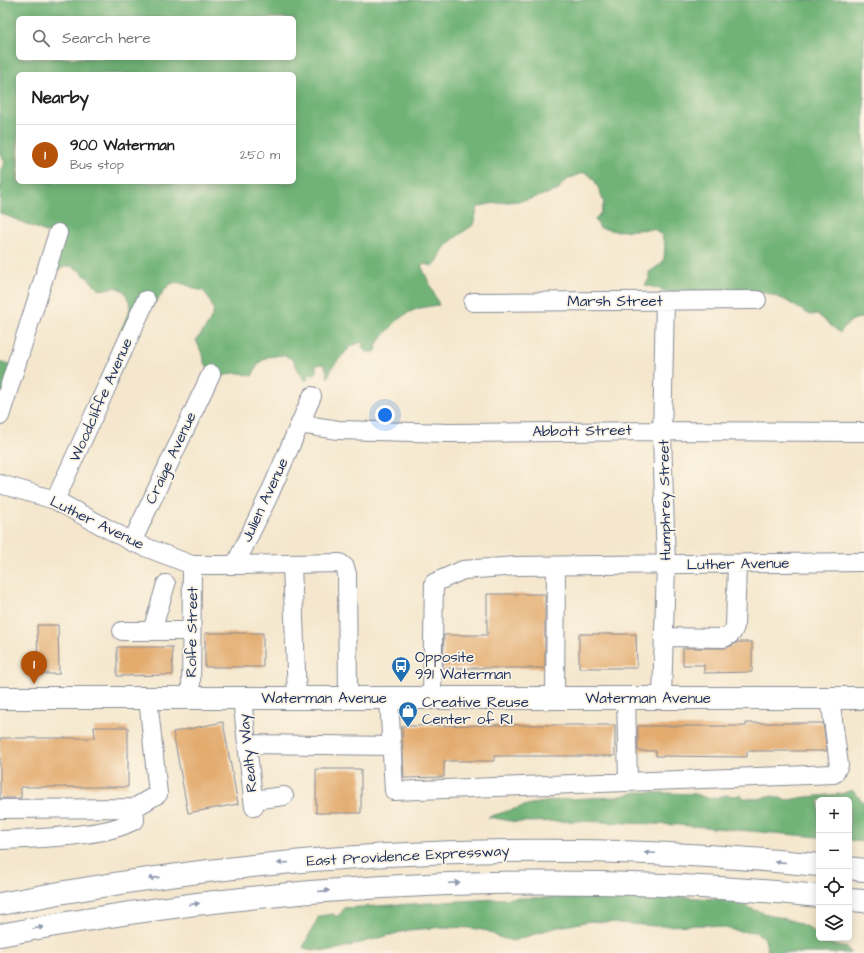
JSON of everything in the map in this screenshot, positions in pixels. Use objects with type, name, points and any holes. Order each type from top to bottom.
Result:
[{"type":"main road","name":"Waterman Avenue","points":[[0,698],[864,698]]},
{"type":"main road","name":"East Providence Expressway","points":[[0,904],[101,886],[196,873],[299,862],[417,854],[542,851],[639,853],[728,857],[816,865]]},
{"type":"main road","points":[[852,868],[864,870]]},
{"type":"main road","name":"East Providence Expressway","points":[[0,935],[105,917],[200,904],[288,894],[406,885],[510,882],[642,884],[731,888],[816,896]]},
{"type":"main road","points":[[852,900],[864,901]]},
{"type":"street","points":[[0,416],[58,233]]},
{"type":"street","name":"Woodcliffe Avenue","points":[[55,500],[146,300]]},
{"type":"street","name":"Marsh Street","points":[[473,302],[757,300]]},
{"type":"street","name":"Humphrey Street","points":[[662,698],[666,565],[663,431],[665,301]]},
{"type":"street","name":"Craige Avenue","points":[[132,542],[211,374]]},
{"type":"street","name":"Julien Avenue","points":[[235,565],[269,495],[312,396]]},
{"type":"street","name":"Abbott Street","points":[[300,424],[338,430],[450,433],[663,431],[864,432]]},
{"type":"street","name":"Luther Avenue","points":[[0,484],[55,500],[132,542],[192,565]]},
{"type":"street","name":"Luther Avenue","points":[[432,698],[434,583],[463,570],[517,566],[864,562]]},
{"type":"street","points":[[192,565],[340,563],[345,567],[347,574],[348,698]]},
{"type":"street","points":[[292,564],[297,698]]},
{"type":"street","points":[[664,637],[724,638],[729,636],[733,632],[735,626],[737,564]]},
{"type":"street","name":"Rolfe Street","points":[[191,698],[192,565]]},
{"type":"street","points":[[555,698],[556,566]]},
{"type":"street","points":[[152,631],[166,584]]},
{"type":"street","points":[[122,631],[192,631]]},
{"type":"street","points":[[0,809],[134,808],[158,794],[148,698]]},
{"type":"street","name":"Realty Way","points":[[242,698],[254,803],[284,796]]},
{"type":"street","points":[[389,698],[394,791],[834,774],[839,765],[830,698]]},
{"type":"street","points":[[626,698],[628,782]]},
{"type":"street","points":[[247,744],[392,746]]},
{"type":"street","points":[[0,840],[53,838],[100,832],[124,826],[134,820],[134,808]]},
{"type":"green space","points":[[0,0],[864,0],[864,318],[853,320],[840,333],[817,314],[811,315],[785,300],[764,292],[744,291],[742,299],[670,292],[645,285],[649,279],[649,272],[661,264],[664,259],[665,245],[662,236],[654,229],[615,231],[600,228],[595,220],[601,212],[604,203],[594,179],[587,174],[582,173],[570,178],[561,185],[559,190],[527,200],[489,204],[478,207],[473,225],[445,247],[435,264],[433,266],[425,264],[421,265],[439,305],[417,309],[403,316],[376,345],[377,349],[375,352],[366,352],[362,347],[362,342],[351,346],[333,366],[328,378],[326,368],[323,364],[316,365],[315,375],[308,374],[308,379],[305,381],[292,359],[284,355],[267,357],[259,363],[252,376],[242,373],[234,373],[217,379],[204,362],[204,358],[196,340],[211,319],[214,311],[203,291],[179,283],[171,284],[124,337],[120,332],[130,310],[130,303],[124,291],[116,287],[100,290],[81,272],[69,266],[62,268],[52,278],[46,294],[42,317],[34,333],[31,348],[26,351],[55,236],[0,213],[1,169],[5,163],[2,155],[0,154]]},
{"type":"green space","points":[[0,362],[13,366],[0,413]]},
{"type":"green space","points":[[852,790],[864,803],[864,842],[852,840],[852,797],[816,797],[816,837],[680,825],[578,821],[517,822],[488,817],[531,804],[566,799],[617,797],[637,792],[695,794],[710,799],[726,795],[740,795],[744,798],[757,799],[772,796],[788,800],[841,794]]},
{"type":"green space","points":[[685,897],[732,900],[754,910],[796,922],[809,928],[816,934],[816,941],[824,941],[830,944],[847,948],[851,953],[768,953],[765,939],[756,932],[739,931],[709,925],[656,926],[591,921],[553,928],[513,941],[498,937],[488,931],[472,928],[443,927],[409,930],[330,951],[307,949],[303,947],[319,916],[334,914],[336,917],[344,908],[513,898]]},
{"type":"building","points":[[487,594],[545,594],[545,668],[443,668],[444,635],[487,635]]},
{"type":"building","points":[[37,625],[58,625],[59,674],[38,674]]},
{"type":"building","points":[[205,633],[263,633],[263,667],[205,667]]},
{"type":"building","points":[[579,634],[636,634],[637,668],[579,668]]},
{"type":"building","points":[[738,642],[752,642],[752,672],[704,673],[704,665],[683,665],[683,648],[724,648]]},
{"type":"building","points":[[117,647],[172,647],[173,675],[117,676]]},
{"type":"building","points":[[223,722],[238,804],[188,813],[173,732]]},
{"type":"building","points":[[746,723],[823,723],[827,751],[747,751],[747,757],[656,756],[656,751],[638,751],[638,726],[746,726]]},
{"type":"building","points":[[615,725],[615,756],[494,756],[494,761],[444,761],[444,777],[404,778],[402,726]]},
{"type":"building","points":[[94,727],[128,727],[128,787],[21,787],[21,798],[0,798],[0,738],[95,738]]},
{"type":"building","points":[[316,769],[361,769],[361,813],[316,813]]},
{"type":"place","name":"Opposite 991 Waterman","points":[[401,683]]},
{"type":"place","name":"900 Waterman","points":[[34,684]]},
{"type":"place","name":"Creative Reuse Center of RI","points":[[408,728]]}]
